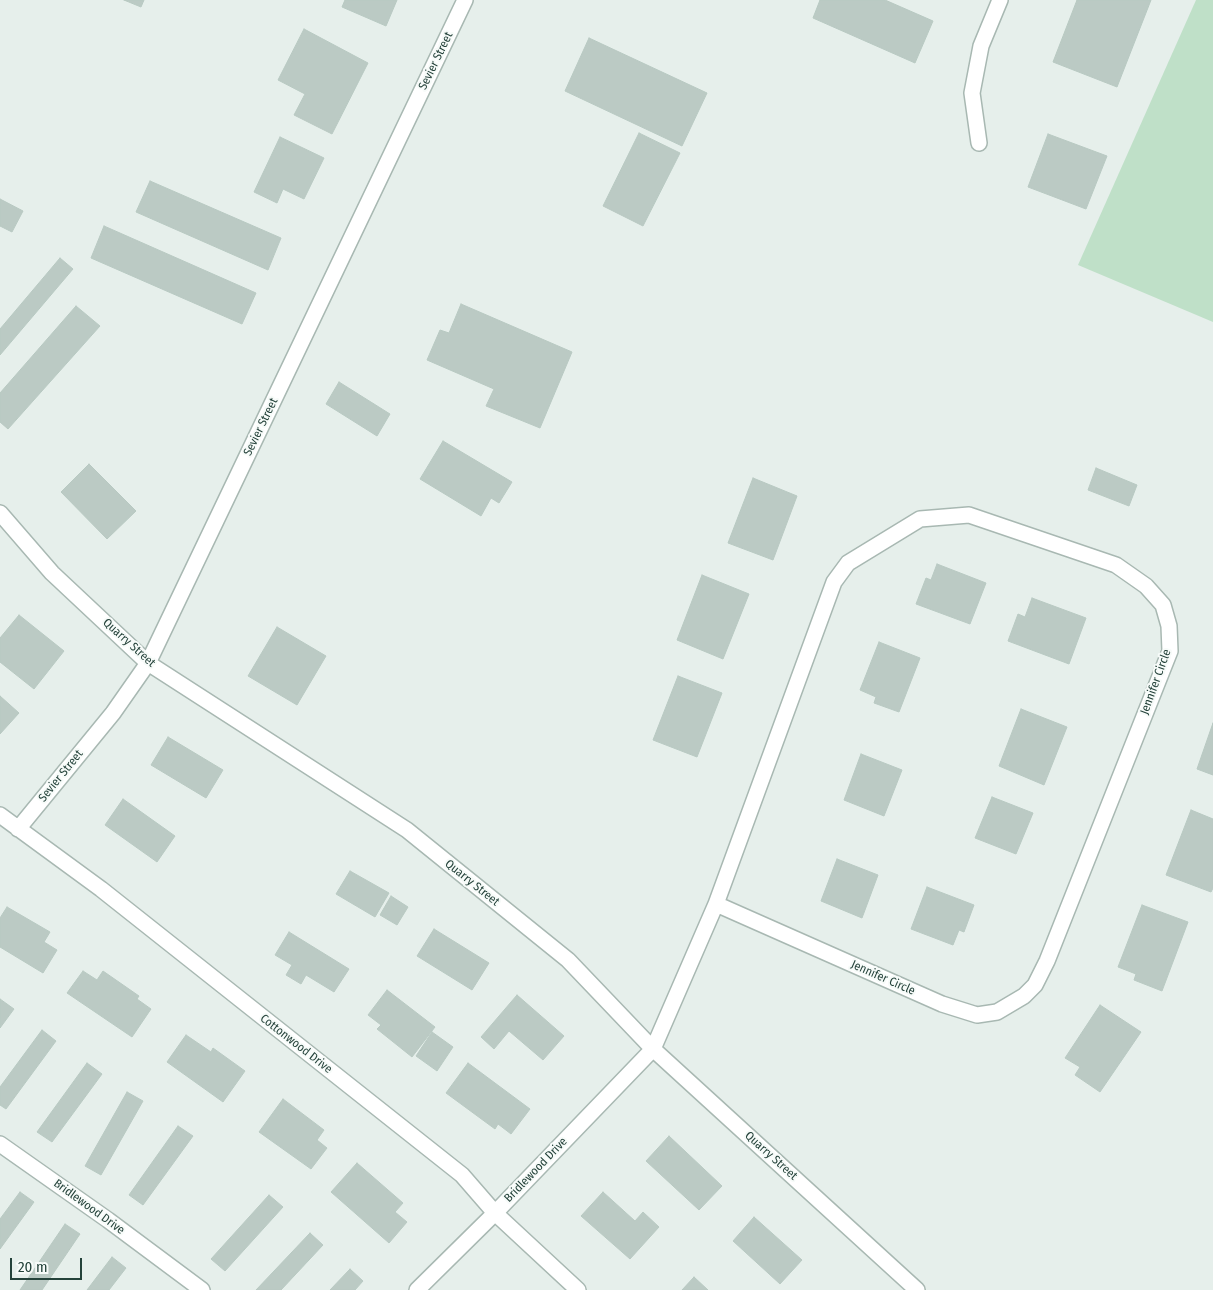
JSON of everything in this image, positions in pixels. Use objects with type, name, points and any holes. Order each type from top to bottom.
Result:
[{"type":"street","name":"Sevier Street","points":[[18,829],[113,713],[148,663],[465,0]]},
{"type":"street","points":[[978,143],[972,93],[981,46],[1000,0]]},
{"type":"street","name":"Quarry Street","points":[[0,513],[52,572],[148,663],[407,830],[568,960],[653,1049],[917,1290]]},
{"type":"street","name":"Jennifer Circle","points":[[653,1049],[716,904],[834,582],[848,563],[920,520],[969,516],[1116,565],[1146,586],[1163,605],[1169,626],[1170,650],[1047,961],[1035,985],[1024,996],[997,1012],[977,1015],[942,1004],[716,904]]},
{"type":"street","name":"Cottonwood Drive","points":[[0,815],[108,895],[462,1175],[495,1213],[578,1290]]},
{"type":"street","name":"Bridlewood Drive","points":[[418,1290],[653,1049]]},
{"type":"street","name":"Bridlewood Drive","points":[[0,1144],[108,1220],[202,1290]]},
{"type":"green space","points":[[1196,0],[1213,0],[1213,322],[1078,265]]},
{"type":"building","points":[[124,0],[144,0],[141,7]]},
{"type":"building","points":[[345,0],[397,0],[386,26],[342,7]]},
{"type":"building","points":[[820,0],[885,0],[933,21],[915,63],[813,18]]},
{"type":"building","points":[[1077,0],[1151,0],[1117,87],[1053,62]]},
{"type":"building","points":[[304,29],[368,63],[332,134],[294,115],[305,94],[278,80]]},
{"type":"building","points":[[589,38],[707,93],[682,146],[565,91]]},
{"type":"building","points":[[639,133],[680,153],[643,226],[603,206]]},
{"type":"building","points":[[1048,134],[1107,156],[1086,209],[1028,187]]},
{"type":"building","points":[[280,137],[324,158],[304,199],[283,189],[277,203],[254,192]]},
{"type":"building","points":[[150,181],[281,238],[268,270],[136,212]]},
{"type":"building","points":[[0,199],[23,211],[12,232],[0,226]]},
{"type":"building","points":[[104,226],[256,293],[242,324],[91,258]]},
{"type":"building","points":[[60,258],[73,269],[0,355],[0,329]]},
{"type":"building","points":[[461,304],[572,352],[540,428],[486,406],[494,389],[427,360],[440,330],[449,333]]},
{"type":"building","points":[[76,306],[100,326],[8,429],[0,422],[0,393]]},
{"type":"building","points":[[339,382],[390,414],[377,436],[326,404]]},
{"type":"building","points":[[443,441],[512,482],[499,503],[491,498],[481,516],[420,479]]},
{"type":"building","points":[[89,464],[136,511],[107,539],[61,492]]},
{"type":"building","points":[[1096,468],[1137,485],[1129,506],[1088,490]]},
{"type":"building","points":[[753,478],[797,496],[773,560],[728,543]]},
{"type":"building","points":[[937,564],[986,583],[970,624],[916,604],[926,578],[931,580]]},
{"type":"building","points":[[702,575],[749,594],[723,659],[677,640]]},
{"type":"building","points":[[1032,598],[1086,618],[1069,664],[1008,641],[1018,614],[1025,617]]},
{"type":"building","points":[[19,615],[64,651],[34,689],[0,662],[0,638]]},
{"type":"building","points":[[277,627],[326,656],[297,705],[248,676]]},
{"type":"building","points":[[879,642],[920,658],[899,712],[874,703],[876,697],[860,690]]},
{"type":"building","points":[[678,676],[722,693],[697,757],[653,740]]},
{"type":"building","points":[[0,696],[19,713],[0,734]]},
{"type":"building","points":[[1021,709],[1067,727],[1044,785],[999,766]]},
{"type":"building","points":[[1213,723],[1213,775],[1197,769]]},
{"type":"building","points":[[168,737],[223,770],[206,798],[151,765]]},
{"type":"building","points":[[861,754],[902,770],[884,816],[844,800]]},
{"type":"building","points":[[992,797],[1033,813],[1016,854],[975,838]]},
{"type":"building","points":[[123,799],[175,836],[157,862],[105,825]]},
{"type":"building","points":[[1191,810],[1213,819],[1213,888],[1211,892],[1166,875]]},
{"type":"building","points":[[837,859],[878,875],[862,918],[821,901]]},
{"type":"building","points":[[350,871],[389,893],[375,917],[336,894]]},
{"type":"building","points":[[927,887],[974,905],[964,932],[959,930],[953,945],[911,929]]},
{"type":"building","points":[[391,896],[408,907],[397,925],[380,915]]},
{"type":"building","points":[[1142,905],[1188,922],[1162,991],[1134,980],[1136,974],[1118,967]]},
{"type":"building","points":[[7,907],[50,932],[44,942],[57,950],[43,973],[0,947],[0,918]]},
{"type":"building","points":[[434,929],[489,963],[472,990],[417,956]]},
{"type":"building","points":[[289,932],[349,969],[334,992],[306,975],[301,984],[286,975],[292,965],[275,955]]},
{"type":"building","points":[[83,971],[97,980],[103,971],[139,996],[137,999],[151,1009],[132,1037],[67,993]]},
{"type":"building","points":[[387,990],[435,1027],[412,1057],[377,1029],[381,1025],[368,1015]]},
{"type":"building","points":[[517,995],[564,1036],[543,1060],[509,1031],[494,1049],[481,1037]]},
{"type":"building","points":[[0,999],[14,1009],[0,1028]]},
{"type":"building","points":[[1100,1005],[1141,1032],[1100,1092],[1075,1075],[1080,1067],[1065,1058]]},
{"type":"building","points":[[42,1030],[56,1041],[6,1109],[0,1105],[0,1087]]},
{"type":"building","points":[[432,1032],[453,1047],[437,1071],[416,1056]]},
{"type":"building","points":[[186,1035],[211,1052],[213,1048],[245,1071],[223,1102],[167,1062]]},
{"type":"building","points":[[87,1063],[102,1074],[52,1142],[37,1132]]},
{"type":"building","points":[[468,1063],[530,1109],[511,1134],[498,1124],[495,1129],[446,1093]]},
{"type":"building","points":[[127,1092],[143,1101],[101,1175],[85,1166]]},
{"type":"building","points":[[283,1099],[324,1130],[317,1140],[327,1148],[311,1169],[259,1132]]},
{"type":"building","points":[[178,1126],[193,1136],[143,1205],[129,1195]]},
{"type":"building","points":[[669,1136],[722,1186],[699,1210],[646,1161]]},
{"type":"building","points":[[357,1163],[403,1203],[395,1212],[407,1222],[389,1243],[331,1192]]},
{"type":"building","points":[[20,1192],[34,1202],[0,1249],[0,1219]]},
{"type":"building","points":[[603,1192],[635,1221],[643,1212],[659,1227],[630,1259],[581,1216]]},
{"type":"building","points":[[269,1195],[283,1207],[225,1271],[211,1259]]},
{"type":"building","points":[[754,1217],[802,1260],[780,1284],[733,1241]]},
{"type":"building","points":[[65,1224],[80,1234],[42,1290],[20,1290]]},
{"type":"building","points":[[310,1233],[323,1245],[281,1290],[256,1290]]},
{"type":"building","points":[[112,1257],[126,1268],[109,1290],[87,1290]]},
{"type":"building","points":[[350,1269],[363,1281],[355,1290],[330,1290]]},
{"type":"building","points":[[694,1277],[708,1290],[682,1290]]}]
